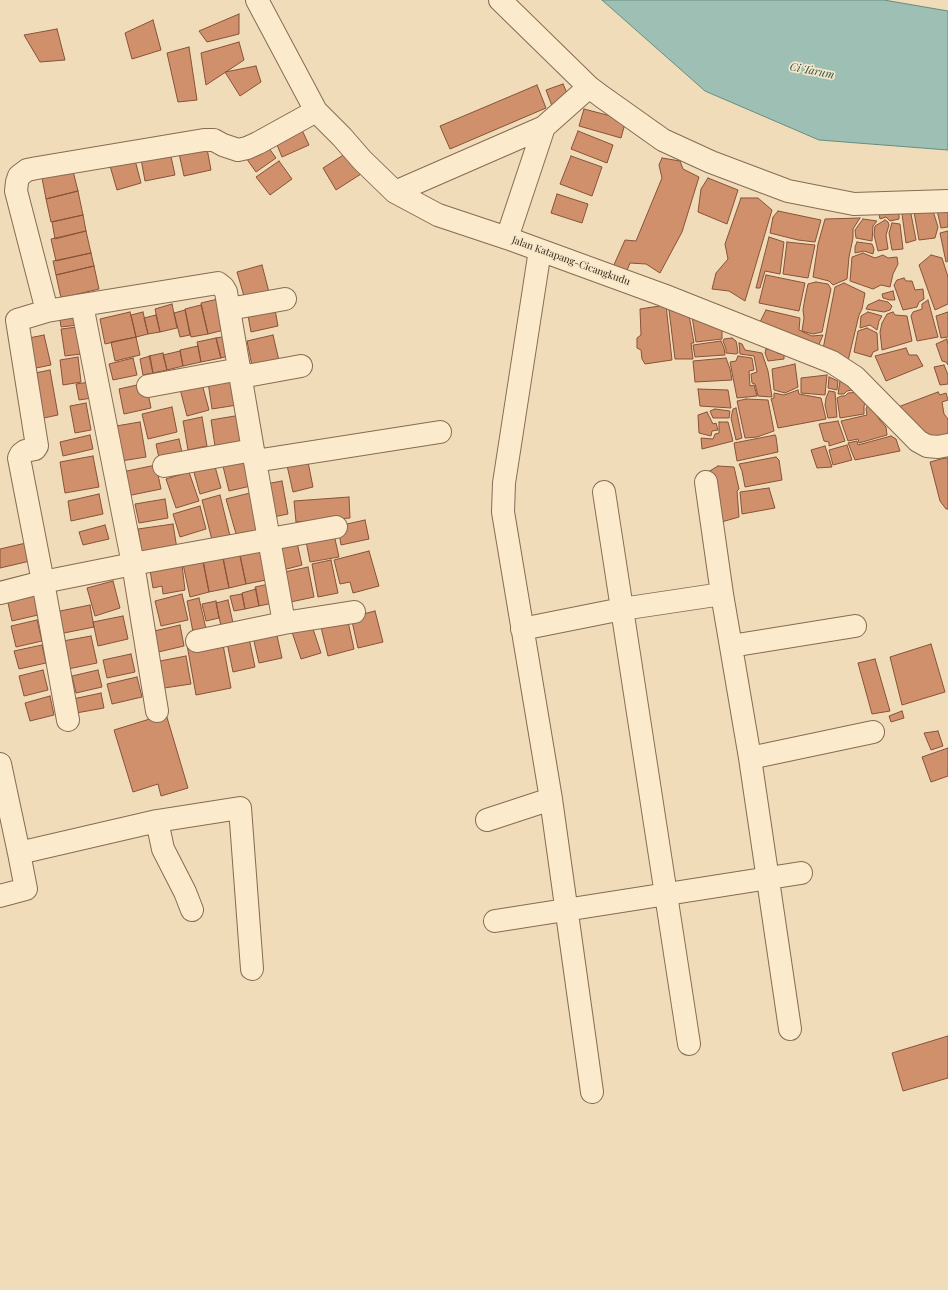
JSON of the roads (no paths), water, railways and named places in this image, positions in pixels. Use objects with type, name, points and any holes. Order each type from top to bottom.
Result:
[{"type":"street","name":"Jalan Katapang-Cicangkudu","points":[[257,0],[316,111],[362,160],[395,192],[438,215],[507,238],[663,295],[832,362],[855,377],[918,441],[927,446],[938,447],[948,445]]},
{"type":"street","points":[[500,0],[589,87],[663,140],[711,162],[788,191],[854,204],[948,201]]},
{"type":"street","points":[[395,192],[544,127],[589,87]]},
{"type":"street","points":[[47,311],[16,191],[16,182],[19,176],[27,170],[204,140],[214,140],[238,150],[258,143],[316,111]]},
{"type":"street","points":[[507,238],[544,127]]},
{"type":"street","points":[[540,250],[504,483],[503,512],[552,799],[592,1092]]},
{"type":"street","points":[[68,720],[19,458],[25,451],[35,449],[37,446],[8,322],[47,311],[82,305],[218,283],[223,287],[226,292],[284,623]]},
{"type":"street","points":[[229,309],[285,299]]},
{"type":"street","points":[[82,305],[133,564],[157,711]]},
{"type":"street","points":[[148,386],[301,366]]},
{"type":"street","points":[[164,466],[440,432]]},
{"type":"street","points":[[706,482],[722,594],[750,758],[790,1029]]},
{"type":"street","points":[[604,492],[689,1044]]},
{"type":"street","points":[[0,593],[43,582],[133,564],[336,527]]},
{"type":"street","points":[[522,629],[622,609],[722,594]]},
{"type":"street","points":[[197,641],[284,623],[354,612]]},
{"type":"street","points":[[731,646],[856,626]]},
{"type":"street","points":[[750,758],[873,732]]},
{"type":"street","points":[[0,764],[26,889],[0,896]]},
{"type":"street","points":[[487,820],[552,799]]},
{"type":"street","points":[[19,853],[157,821],[240,808],[252,969]]},
{"type":"street","points":[[157,821],[163,849],[185,892],[192,910]]},
{"type":"street","points":[[495,921],[800,874]]},
{"type":"water","name":"Ci Tarum","points":[[602,0],[884,0],[948,11],[948,150],[819,140],[705,91]]}]
